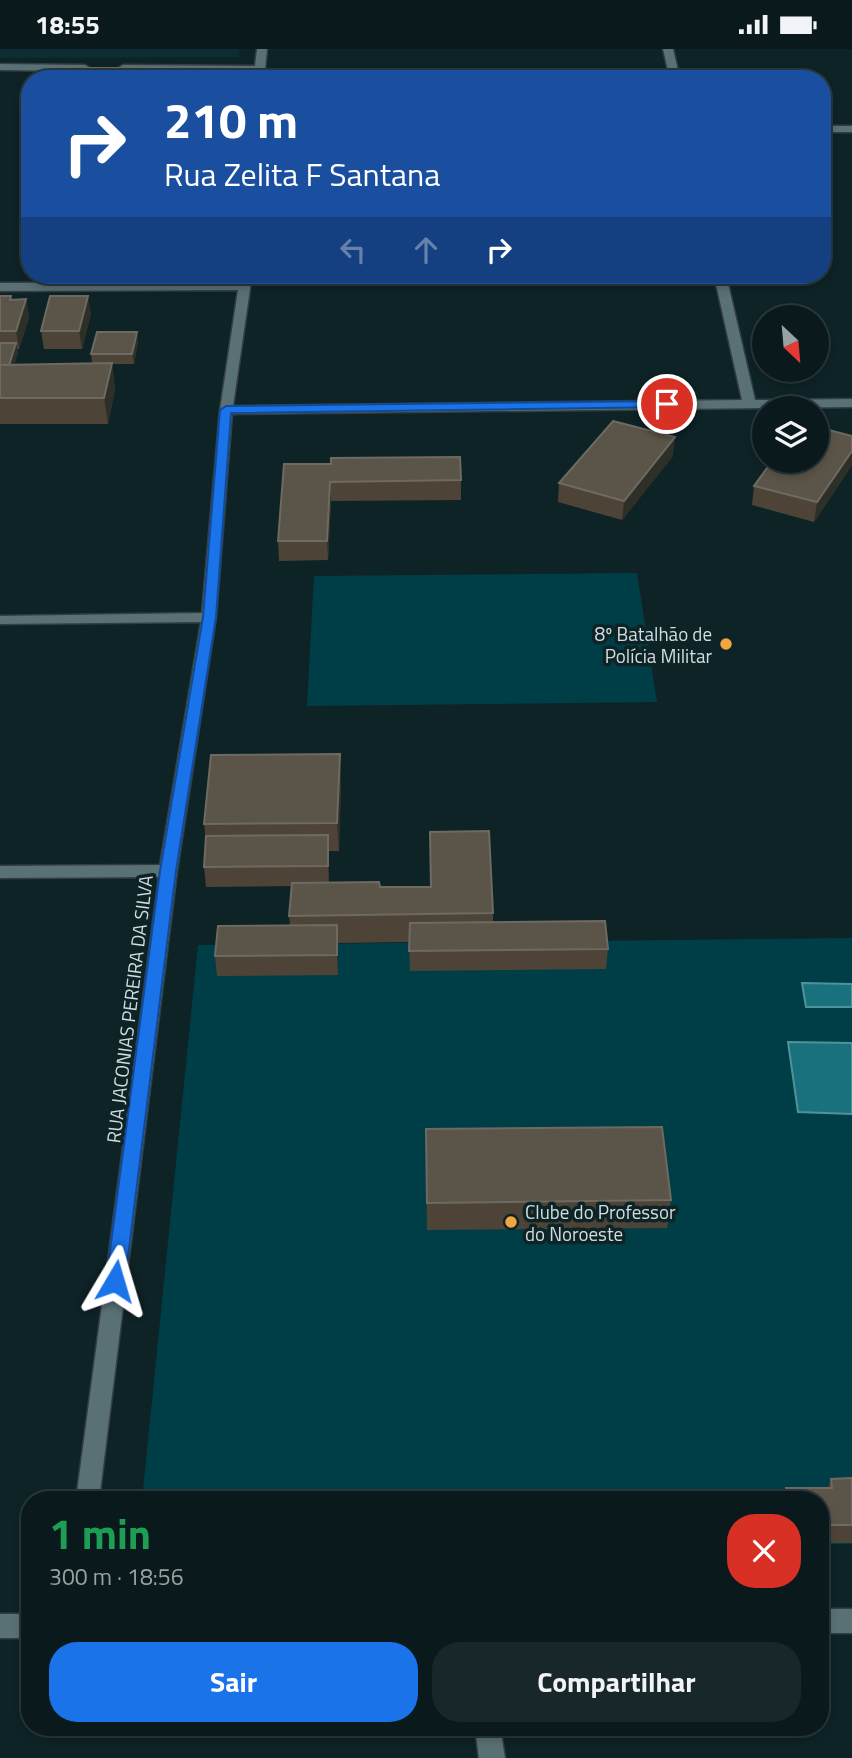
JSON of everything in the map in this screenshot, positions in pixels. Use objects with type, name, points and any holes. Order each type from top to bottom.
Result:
[{"type":"street","points":[[260,70],[262,49]]},
{"type":"street","points":[[668,49],[673,70]]},
{"type":"street","points":[[0,67],[96,68]]},
{"type":"street","points":[[109,68],[159,70]]},
{"type":"street","points":[[831,129],[852,129]]},
{"type":"street","points":[[0,287],[105,284]]},
{"type":"street","name":"RUA JACONIAS PEREIRA DA SILVA","points":[[88,1491],[168,871],[209,617],[226,410],[244,284]]},
{"type":"street","points":[[722,284],[750,403]]},
{"type":"street","points":[[226,410],[852,403]]},
{"type":"street","points":[[0,620],[209,617]]},
{"type":"street","points":[[0,871],[168,871]]},
{"type":"street","points":[[829,1622],[852,1621]]},
{"type":"street","points":[[0,1626],[21,1626]]},
{"type":"street","points":[[488,1736],[492,1758]]},
{"type":"shaded area","points":[[0,49],[240,49],[239,57],[0,58]]},
{"type":"shaded area","points":[[637,573],[657,702],[307,706],[314,576]]},
{"type":"shaded area","name":"Clube do Professor do Noroeste","points":[[852,938],[852,1544],[829,1544],[829,1491],[143,1491],[198,945]]},
{"type":"shaded area","points":[[802,983],[852,984],[852,1007],[806,1007]]},
{"type":"shaded area","points":[[788,1042],[852,1043],[852,1114],[798,1112]]},
{"type":"building","points":[[61,68],[145,68],[144,70]]},
{"type":"building","points":[[0,296],[11,296],[10,300],[26,299],[16,331],[0,331]]},
{"type":"building","points":[[50,296],[88,296],[79,331],[41,331]]},
{"type":"building","points":[[97,332],[137,332],[132,354],[91,354]]},
{"type":"building","points":[[0,343],[16,343],[9,365],[0,365]]},
{"type":"building","points":[[112,363],[104,398],[0,398],[0,365]]},
{"type":"building","points":[[613,421],[675,437],[624,501],[559,483]]},
{"type":"building","points":[[829,430],[852,436],[852,451],[817,502],[754,486],[764,473],[829,473]]},
{"type":"building","points":[[460,457],[461,480],[330,482],[327,541],[278,541],[284,464],[331,464],[331,458]]},
{"type":"building","points":[[340,754],[337,823],[204,824],[211,755]]},
{"type":"building","points":[[489,831],[493,913],[289,916],[292,883],[379,882],[380,887],[431,887],[430,832]]},
{"type":"building","points":[[328,835],[328,866],[204,867],[206,836]]},
{"type":"building","points":[[605,921],[608,949],[409,951],[410,923]]},
{"type":"building","points":[[337,925],[337,955],[215,956],[218,926]]},
{"type":"building","points":[[662,1127],[671,1200],[427,1203],[426,1129]]},
{"type":"building","points":[[852,1478],[852,1525],[829,1525],[829,1491],[787,1491],[786,1488],[832,1488],[831,1479]]},
{"type":"place","name":"8º Batalhão de Polícia Militar","points":[[726,644]]},
{"type":"place","name":"Clube do Professor do Noroeste","points":[[511,1222]]},
{"type":"route","points":[[115,1281],[168,871],[209,617],[226,410],[667,404]]}]
